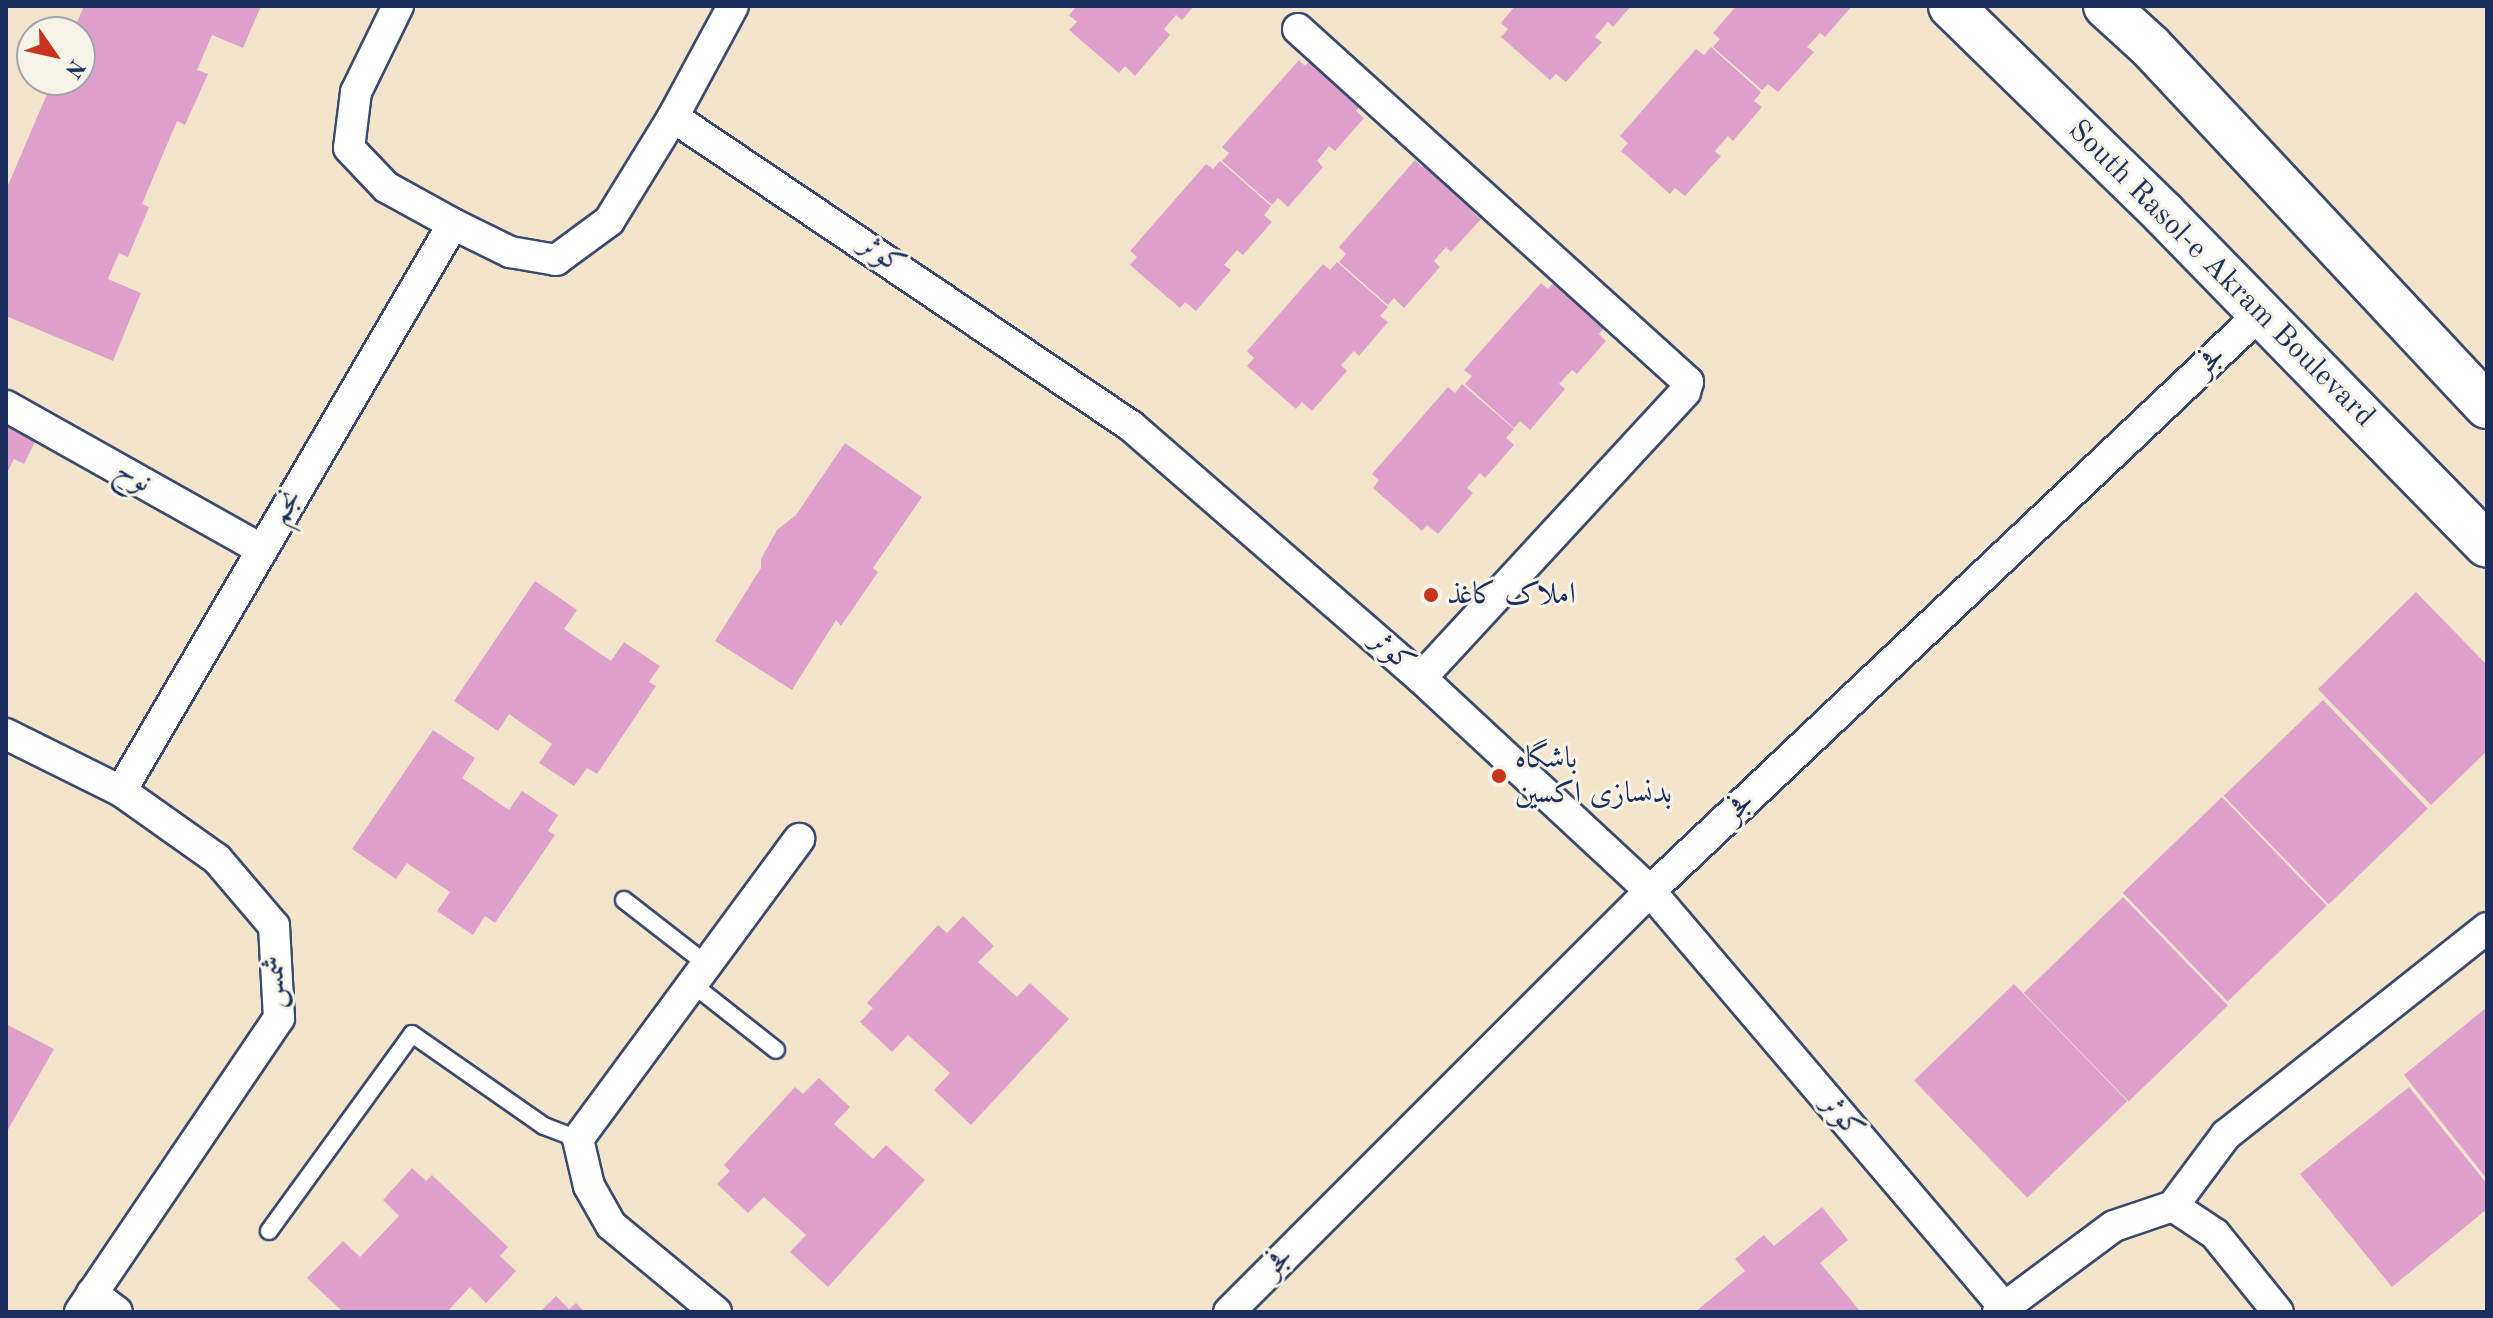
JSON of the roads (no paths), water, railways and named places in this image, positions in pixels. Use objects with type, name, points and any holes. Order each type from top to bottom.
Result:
[{"type":"main road","points":[[2106,6],[2150,46],[2487,406]]},
{"type":"main road","name":"South Rasol-e Akram Boulevard","points":[[1962,12],[2487,545]]},
{"type":"street","points":[[398,6],[356,92],[349,148],[386,187],[453,224],[510,252],[556,260],[609,221],[673,117],[733,6]]},
{"type":"street","points":[[1298,29],[1688,382],[1685,392],[1421,678]]},
{"type":"street","name":"کوثر","points":[[673,117],[1131,426],[1421,678],[1650,891],[2001,1310]]},
{"type":"street","name":"نجم","points":[[121,791],[453,224]]},
{"type":"street","name":"فجر","points":[[1229,1312],[1650,891],[2261,313]]},
{"type":"street","name":"نوح","points":[[6,406],[261,549]]},
{"type":"street","name":"شمس","points":[[6,734],[121,791],[217,859],[274,926],[279,1018],[86,1303]]},
{"type":"street","points":[[716,1312],[611,1225],[589,1186],[578,1139],[799,839]]},
{"type":"street","points":[[2001,1310],[2114,1226],[2173,1206],[2226,1135],[2487,928]]},
{"type":"street","points":[[2173,1206],[2215,1234],[2278,1312]]},
{"type":"street","points":[[86,1303],[117,1312]]},
{"type":"lane","points":[[624,900],[776,1050]]},
{"type":"lane","points":[[269,1231],[412,1034],[544,1126],[578,1139]]},
{"type":"place","name":"املاک کاغذ","points":[[1431,595]]},
{"type":"place","name":"باشگاه بدنسازی اکسین","points":[[1499,776]]}]
